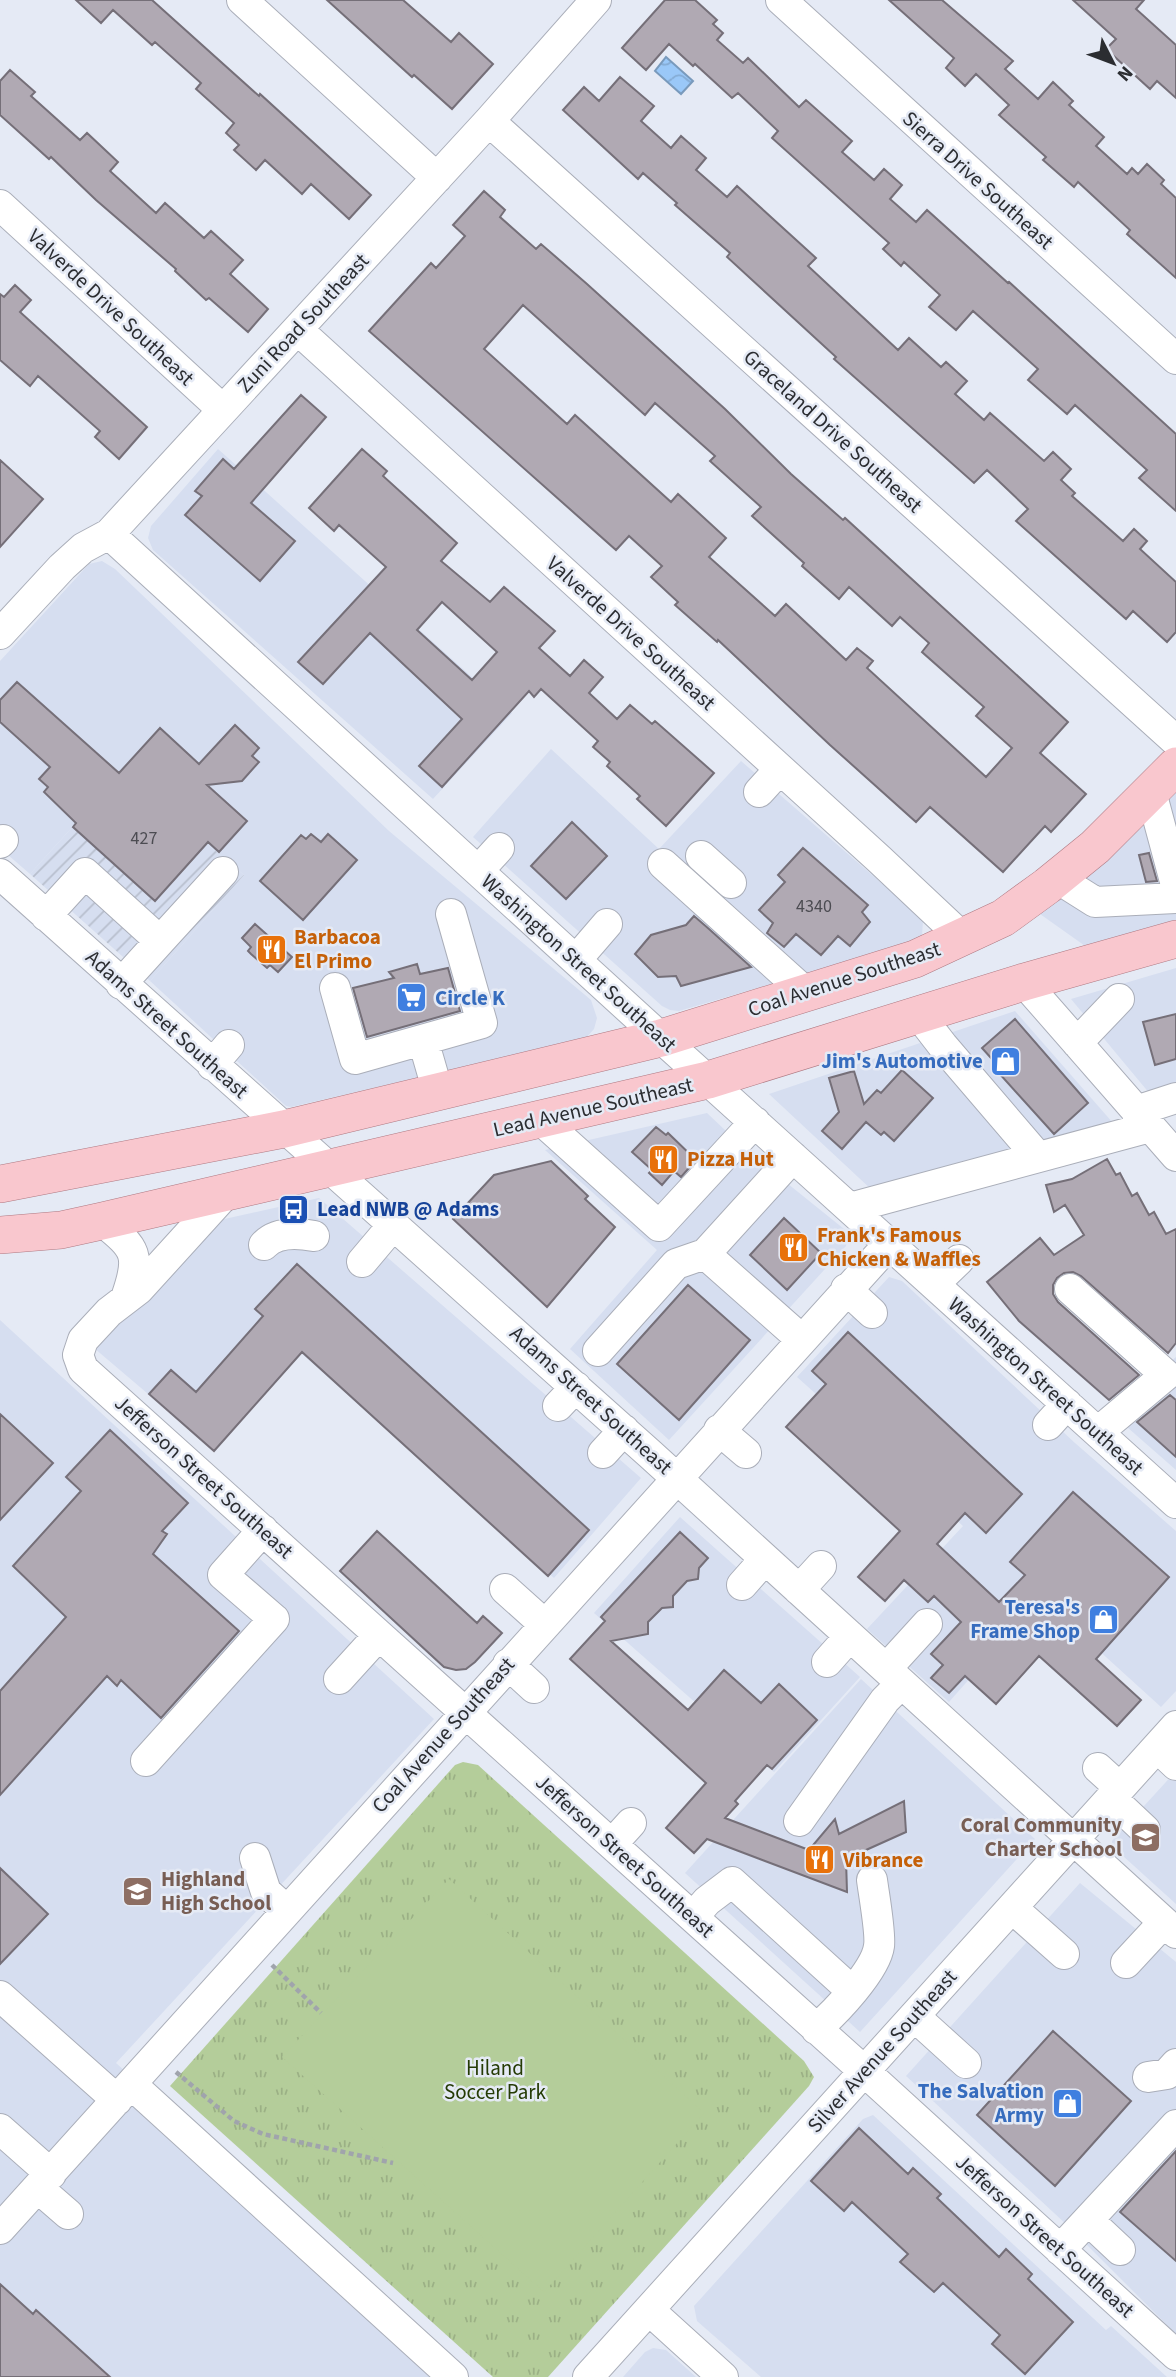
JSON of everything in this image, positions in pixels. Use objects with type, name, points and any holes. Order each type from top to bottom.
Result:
[{"type":"main road","name":"Coal Avenue Southeast","points":[[661,1038],[915,959],[1003,918],[1095,847],[1176,766]]},
{"type":"main road","name":"Lead Avenue Southeast","points":[[0,1235],[61,1230],[708,1080],[1024,982],[1112,980],[1176,939]]},
{"type":"main road","points":[[0,1184],[284,1129],[661,1038]]},
{"type":"street","points":[[242,0],[437,178]]},
{"type":"street","name":"Zuni Road Southeast","points":[[0,634],[83,548],[109,534],[489,121],[596,0]]},
{"type":"street","name":"Sierra Drive Southeast","points":[[781,0],[1176,359]]},
{"type":"street","name":"Graceland Drive Southeast","points":[[489,121],[1176,741]]},
{"type":"street","name":"Valverde Drive Southeast","points":[[0,205],[223,410]]},
{"type":"street","name":"Valverde Drive Southeast","points":[[298,330],[963,938]]},
{"type":"street","name":"Washington Street Southeast","points":[[109,534],[934,1284],[1057,1415],[1098,1432],[1176,1503]]},
{"type":"street","points":[[759,792],[780,769]]},
{"type":"street","points":[[1057,878],[1095,902],[1175,882],[1151,792]]},
{"type":"street","points":[[478,871],[499,848]]},
{"type":"street","points":[[701,856],[731,883]]},
{"type":"street","points":[[663,864],[805,992]]},
{"type":"street","points":[[121,984],[223,872]]},
{"type":"street","points":[[46,916],[85,873],[160,941]]},
{"type":"street","name":"Adams Street Southeast","points":[[0,874],[121,984],[167,1009],[221,1055],[284,1129],[394,1224],[567,1397],[624,1430],[1170,1927]]},
{"type":"street","points":[[335,988],[355,1059],[482,1023],[451,914]]},
{"type":"street","points":[[576,960],[607,924]]},
{"type":"street","points":[[1077,1043],[1112,980]]},
{"type":"street","points":[[1024,982],[1161,1137]]},
{"type":"street","points":[[919,1015],[1038,1157]]},
{"type":"street","points":[[423,1040],[438,1092]]},
{"type":"street","points":[[1161,1137],[1176,1098]]},
{"type":"street","points":[[540,1119],[659,1226],[755,1122]]},
{"type":"street","points":[[850,1208],[1038,1157],[1161,1137]]},
{"type":"street","points":[[598,1351],[677,1264],[705,1254],[793,1157]]},
{"type":"street","points":[[120,1312],[229,1190]]},
{"type":"street","points":[[102,1221],[124,1238],[135,1252],[134,1276],[120,1312]]},
{"type":"street","points":[[362,1262],[394,1224]]},
{"type":"street","points":[[264,1245],[280,1236],[314,1236]]},
{"type":"street","name":"Coal Avenue Southeast","points":[[0,2229],[889,1244]]},
{"type":"street","points":[[705,1254],[801,1339]]},
{"type":"street","points":[[934,1284],[959,1260]]},
{"type":"street","points":[[846,1289],[872,1312]]},
{"type":"street","points":[[1070,1289],[1166,1376],[1098,1432]]},
{"type":"street","name":"Jefferson Street Southeast","points":[[120,1312],[83,1340],[78,1355],[83,1369],[464,1712],[622,1834],[693,1917],[1176,2355]]},
{"type":"street","points":[[603,1454],[624,1430]]},
{"type":"street","points":[[719,1430],[746,1453]]},
{"type":"street","points":[[146,1761],[274,1619],[223,1575],[263,1530]]},
{"type":"street","points":[[742,1585],[765,1559]]},
{"type":"street","points":[[799,1590],[821,1566]]},
{"type":"street","points":[[505,1589],[544,1624]]},
{"type":"street","points":[[799,1821],[884,1700],[894,1677],[927,1624]]},
{"type":"street","points":[[340,1679],[379,1635]]},
{"type":"street","points":[[827,1662],[850,1636]]},
{"type":"street","points":[[508,1664],[534,1688]]},
{"type":"street","name":"Silver Avenue Southeast","points":[[588,2377],[1116,1793],[1170,1746]]},
{"type":"street","points":[[1098,1768],[1144,1830]]},
{"type":"street","points":[[255,1858],[265,1892],[286,1910]]},
{"type":"street","points":[[816,2029],[833,2015],[869,1970],[879,1947],[872,1881]]},
{"type":"street","points":[[693,1917],[707,1901],[732,1882],[852,1992]]},
{"type":"street","points":[[1012,1908],[1064,1954]]},
{"type":"street","points":[[1126,1963],[1170,1927]]},
{"type":"street","points":[[0,1996],[124,2092],[453,2377]]},
{"type":"street","points":[[914,2016],[966,2063]]},
{"type":"street","points":[[1148,2077],[1167,2074],[1176,2064]]},
{"type":"street","points":[[1060,2250],[1176,2125]]},
{"type":"street","points":[[0,2129],[68,2214]]},
{"type":"street","points":[[1088,2220],[1120,2250]]},
{"type":"street","points":[[649,2309],[723,2377]]},
{"type":"path","points":[[271,1965],[321,2013]]},
{"type":"path","points":[[176,2071],[234,2121],[263,2134],[393,2163]]},
{"type":"shaded area","points":[[218,449],[512,713],[433,799],[153,550],[148,538],[151,526]]},
{"type":"shaded area","points":[[102,561],[115,569],[389,831],[591,1000],[597,1018],[594,1029],[585,1039],[286,1106],[150,981],[244,875],[122,772],[30,874],[0,848],[0,661],[89,564]]},
{"type":"shaded area","points":[[551,749],[659,849],[741,761],[917,914],[923,921],[922,935],[918,941],[679,1011],[662,1006],[473,837]]},
{"type":"shaded area","points":[[122,772],[244,875],[150,981],[30,874]]},
{"type":"shaded area","points":[[1176,786],[1176,924],[1088,948],[1040,914],[1094,867]]},
{"type":"shaded area","points":[[1176,968],[1176,1093],[1155,1100],[1071,999]]},
{"type":"shaded area","points":[[1015,1011],[1113,1123],[873,1191],[769,1094]]},
{"type":"shaded area","points":[[707,1113],[746,1150],[849,1233],[846,1246],[669,1440],[570,1349],[657,1250],[545,1150]]},
{"type":"shaded area","points":[[319,1198],[641,1478],[554,1578],[301,1353],[214,1450],[94,1348],[211,1222]]},
{"type":"shaded area","points":[[889,1277],[902,1281],[1075,1443],[1176,1531],[1176,1691],[1161,1707],[1041,1598],[949,1702],[867,1629],[963,1526],[797,1377]]},
{"type":"shaded area","name":"Highland High School","points":[[0,1320],[434,1719],[116,2063],[467,2377],[0,2377]]},
{"type":"shaded area","points":[[1176,1357],[1176,1470],[1111,1413]]},
{"type":"shaded area","points":[[680,1517],[860,1677],[774,1772],[594,1613]]},
{"type":"shaded area","points":[[861,1679],[1035,1839],[860,2032],[685,1873]]},
{"type":"shaded area","name":"Coral Community Charter School","points":[[1176,1771],[1176,1904],[1112,1846],[1112,1841]]},
{"type":"shaded area","points":[[1080,1883],[1176,1962],[1176,2334],[1067,2225],[906,2076]]},
{"type":"shaded area","points":[[873,2115],[1106,2330],[1111,2326],[1167,2377],[761,2377],[697,2321],[694,2306],[863,2119]]},
{"type":"shaded area","points":[[653,2348],[666,2350],[696,2377],[623,2377],[645,2352]]},
{"type":"green space","name":"Hiland Soccer Park","points":[[463,1762],[478,1765],[804,2061],[814,2077],[809,2086],[548,2377],[493,2377],[170,2086],[455,1765]]},
{"type":"green space","points":[[449,1879],[704,2113],[544,2292],[282,2057]]},
{"type":"water","points":[[666,57],[693,81],[681,94],[655,71]]},
{"type":"building","points":[[76,0],[152,0],[371,195],[349,219],[311,184],[302,194],[265,160],[256,170],[234,150],[239,145],[226,133],[234,123],[196,89],[201,83],[155,42],[152,45],[113,10],[101,23]]},
{"type":"building","points":[[327,0],[403,0],[451,42],[459,33],[493,64],[452,109],[414,75],[412,77]]},
{"type":"building","points":[[665,0],[695,0],[717,20],[713,24],[723,33],[717,40],[743,63],[748,58],[799,107],[806,100],[852,141],[842,152],[874,180],[884,169],[902,185],[890,199],[916,222],[927,210],[1176,434],[1176,511],[1139,478],[1147,470],[1075,405],[1067,414],[1028,380],[1038,369],[973,311],[956,330],[929,307],[940,295],[904,262],[901,266],[883,249],[889,243],[772,138],[778,131],[738,93],[732,98],[669,44],[646,70],[622,48]]},
{"type":"building","points":[[889,0],[942,0],[1013,61],[1005,69],[1038,99],[1053,82],[1073,101],[1069,105],[1104,137],[1096,146],[1127,174],[1132,168],[1138,174],[1147,164],[1164,180],[1161,184],[1176,198],[1176,278],[1127,234],[1130,230],[1078,182],[1074,187],[1043,160],[1046,157],[999,115],[1009,105],[976,74],[965,86],[946,68],[954,58]]},
{"type":"building","points":[[1073,0],[1144,0],[1136,9],[1176,45],[1176,98],[1157,81],[1150,89],[1106,49],[1116,39]]},
{"type":"building","points":[[10,70],[35,92],[31,96],[80,140],[87,133],[118,162],[110,171],[156,213],[165,203],[204,238],[211,231],[243,260],[230,274],[268,309],[248,332],[209,298],[206,300],[175,271],[176,269],[0,115],[0,81]]},
{"type":"building","points":[[620,77],[654,106],[641,121],[671,148],[681,136],[706,158],[696,170],[727,197],[737,186],[816,258],[808,266],[898,350],[909,338],[941,367],[946,362],[967,381],[955,394],[984,420],[990,413],[1044,461],[1053,452],[1071,469],[1061,480],[1075,493],[1072,496],[1123,541],[1134,529],[1147,541],[1140,549],[1176,582],[1176,632],[1167,642],[1133,611],[1126,619],[1016,521],[1028,509],[987,470],[974,483],[834,359],[836,357],[727,257],[730,253],[675,205],[677,203],[643,173],[638,179],[563,110],[584,87],[599,101]]},
{"type":"building","points":[[484,191],[505,210],[500,217],[536,249],[541,244],[587,284],[725,409],[791,474],[843,520],[845,518],[1068,722],[1040,753],[1086,794],[1051,832],[1045,826],[1003,872],[930,807],[916,822],[718,640],[717,642],[675,605],[678,602],[651,577],[662,566],[629,536],[616,550],[369,331],[431,263],[436,268],[465,236],[453,225]],"holes":[[[523,305],[645,415],[655,403],[715,456],[710,461],[761,507],[752,516],[839,599],[849,587],[892,626],[900,617],[929,643],[922,652],[984,707],[976,716],[1012,748],[986,777],[867,668],[873,661],[857,648],[846,660],[786,604],[775,616],[709,557],[726,538],[678,494],[671,502],[575,415],[567,424],[484,349]]]},
{"type":"building","points":[[15,285],[31,300],[20,312],[147,427],[119,459],[95,437],[100,431],[38,376],[30,386],[0,360],[0,294],[4,297]]},
{"type":"building","points":[[301,395],[326,417],[251,503],[295,541],[260,581],[185,515],[202,496],[195,491],[223,459],[234,469]]},
{"type":"building","points":[[362,449],[387,471],[383,476],[457,543],[441,561],[490,602],[504,587],[555,631],[539,648],[570,676],[584,660],[603,677],[589,693],[617,719],[630,705],[652,724],[655,721],[714,773],[666,826],[637,799],[640,796],[607,766],[610,762],[593,747],[598,741],[541,689],[534,697],[529,691],[442,787],[419,766],[462,719],[370,633],[323,684],[298,662],[386,567],[339,525],[334,531],[309,508]],"holes":[[[442,602],[497,652],[472,680],[417,630]]]},
{"type":"building","points":[[0,460],[43,499],[0,547]]},
{"type":"building","points":[[17,682],[119,773],[160,728],[199,764],[235,725],[259,748],[252,756],[259,762],[242,781],[207,785],[247,821],[219,852],[208,842],[155,901],[73,827],[76,823],[44,792],[48,787],[39,779],[50,767],[0,722],[0,700]]},
{"type":"building","points":[[572,822],[607,856],[566,899],[531,866]]},
{"type":"building","points":[[311,834],[321,842],[328,834],[357,860],[303,920],[260,881],[301,835],[306,839]]},
{"type":"building","points":[[803,848],[868,905],[862,912],[870,922],[850,946],[838,936],[821,955],[796,934],[784,947],[767,933],[773,923],[759,910],[785,882],[778,875]]},
{"type":"building","points":[[1149,853],[1157,881],[1146,882],[1139,855]]},
{"type":"building","points":[[694,916],[751,967],[681,986],[676,976],[658,977],[635,954],[651,935],[686,925]]},
{"type":"building","points":[[255,924],[292,957],[278,972],[270,965],[267,968],[248,951],[251,947],[242,938]]},
{"type":"building","points":[[417,964],[420,974],[448,968],[460,1011],[367,1037],[353,988],[394,978],[389,972]]},
{"type":"building","points":[[1176,1014],[1176,1059],[1155,1065],[1143,1022]]},
{"type":"building","points":[[1015,1019],[1088,1103],[1054,1134],[998,1072],[1001,1069],[982,1048]]},
{"type":"building","points":[[902,1070],[933,1098],[894,1141],[884,1132],[881,1135],[866,1122],[842,1149],[822,1131],[839,1112],[829,1078],[854,1071],[864,1104],[877,1090],[881,1093]]},
{"type":"building","points":[[656,1127],[666,1135],[668,1133],[696,1160],[681,1177],[674,1171],[662,1185],[649,1173],[652,1170],[632,1152]]},
{"type":"building","points":[[1107,1159],[1116,1175],[1120,1173],[1132,1196],[1137,1193],[1149,1215],[1154,1212],[1166,1234],[1176,1229],[1176,1343],[1168,1353],[1081,1276],[1073,1272],[1064,1273],[1053,1285],[1053,1294],[1058,1302],[1139,1375],[1109,1400],[1019,1321],[987,1282],[1040,1238],[1054,1255],[1084,1235],[1065,1205],[1054,1212],[1046,1185],[1072,1179]]},
{"type":"building","points":[[551,1161],[588,1196],[585,1199],[615,1227],[547,1307],[453,1219],[494,1175]]},
{"type":"building","points":[[784,1218],[821,1253],[787,1290],[750,1255]]},
{"type":"building","points":[[297,1264],[589,1530],[548,1576],[302,1352],[214,1451],[149,1394],[171,1370],[196,1392],[263,1316],[255,1309]]},
{"type":"building","points":[[688,1285],[750,1340],[679,1420],[617,1364]]},
{"type":"building","points":[[848,1332],[1022,1494],[986,1533],[965,1513],[937,1544],[999,1602],[1025,1575],[1010,1562],[1073,1492],[1169,1577],[1096,1659],[1141,1700],[1117,1726],[1039,1656],[996,1704],[965,1676],[949,1693],[931,1678],[943,1665],[931,1654],[961,1622],[934,1596],[928,1602],[904,1580],[885,1601],[858,1577],[900,1531],[786,1427],[826,1384],[812,1371]]},
{"type":"building","points":[[1170,1395],[1176,1400],[1176,1457],[1137,1422]]},
{"type":"building","points":[[0,1414],[53,1463],[0,1520]]},
{"type":"building","points":[[110,1430],[188,1503],[162,1531],[167,1534],[153,1554],[239,1631],[161,1718],[121,1680],[117,1686],[107,1676],[0,1795],[0,1691],[66,1617],[13,1566],[81,1491],[66,1477]]},
{"type":"building","points":[[377,1531],[477,1623],[483,1616],[502,1633],[466,1669],[444,1667],[340,1571]]},
{"type":"building","points":[[680,1532],[708,1558],[699,1568],[698,1579],[687,1581],[673,1596],[673,1607],[662,1608],[648,1622],[648,1634],[611,1641],[688,1710],[724,1670],[761,1703],[779,1684],[817,1720],[772,1769],[767,1765],[735,1801],[738,1804],[725,1818],[809,1850],[835,1819],[839,1834],[904,1801],[906,1832],[846,1859],[847,1892],[707,1839],[694,1853],[666,1828],[706,1783],[570,1659],[605,1621],[601,1617]]},
{"type":"building","points":[[0,1868],[48,1914],[0,1964]]},
{"type":"building","points":[[1053,2031],[1131,2101],[1055,2186],[977,2115]]},
{"type":"building","points":[[859,2128],[908,2174],[913,2168],[941,2194],[937,2198],[999,2257],[1006,2249],[1032,2274],[1028,2279],[1073,2322],[1025,2374],[992,2344],[1000,2335],[943,2283],[934,2292],[900,2262],[908,2254],[852,2202],[844,2211],[811,2181]]},
{"type":"building","points":[[1176,2151],[1176,2261],[1120,2212]]},
{"type":"building","points":[[0,2284],[33,2314],[36,2310],[110,2377],[0,2377]]},
{"type":"place","name":"Barbacoa El Primo","points":[[271,949]]},
{"type":"place","name":"Circle K","points":[[412,998]]},
{"type":"place","name":"Jim's Automotive","points":[[1006,1061]]},
{"type":"place","name":"Pizza Hut","points":[[664,1159]]},
{"type":"place","name":"Lead NWB @ Adams","points":[[294,1209]]},
{"type":"place","name":"Frank's Famous Chicken & Waffles","points":[[794,1247]]},
{"type":"place","name":"Teresa's Frame Shop","points":[[1103,1619]]},
{"type":"place","name":"Coral Community Charter School","points":[[1145,1837]]},
{"type":"place","name":"Vibrance","points":[[820,1860]]},
{"type":"place","name":"Highland High School","points":[[138,1891]]},
{"type":"place","name":"The Salvation Army","points":[[1067,2103]]}]
